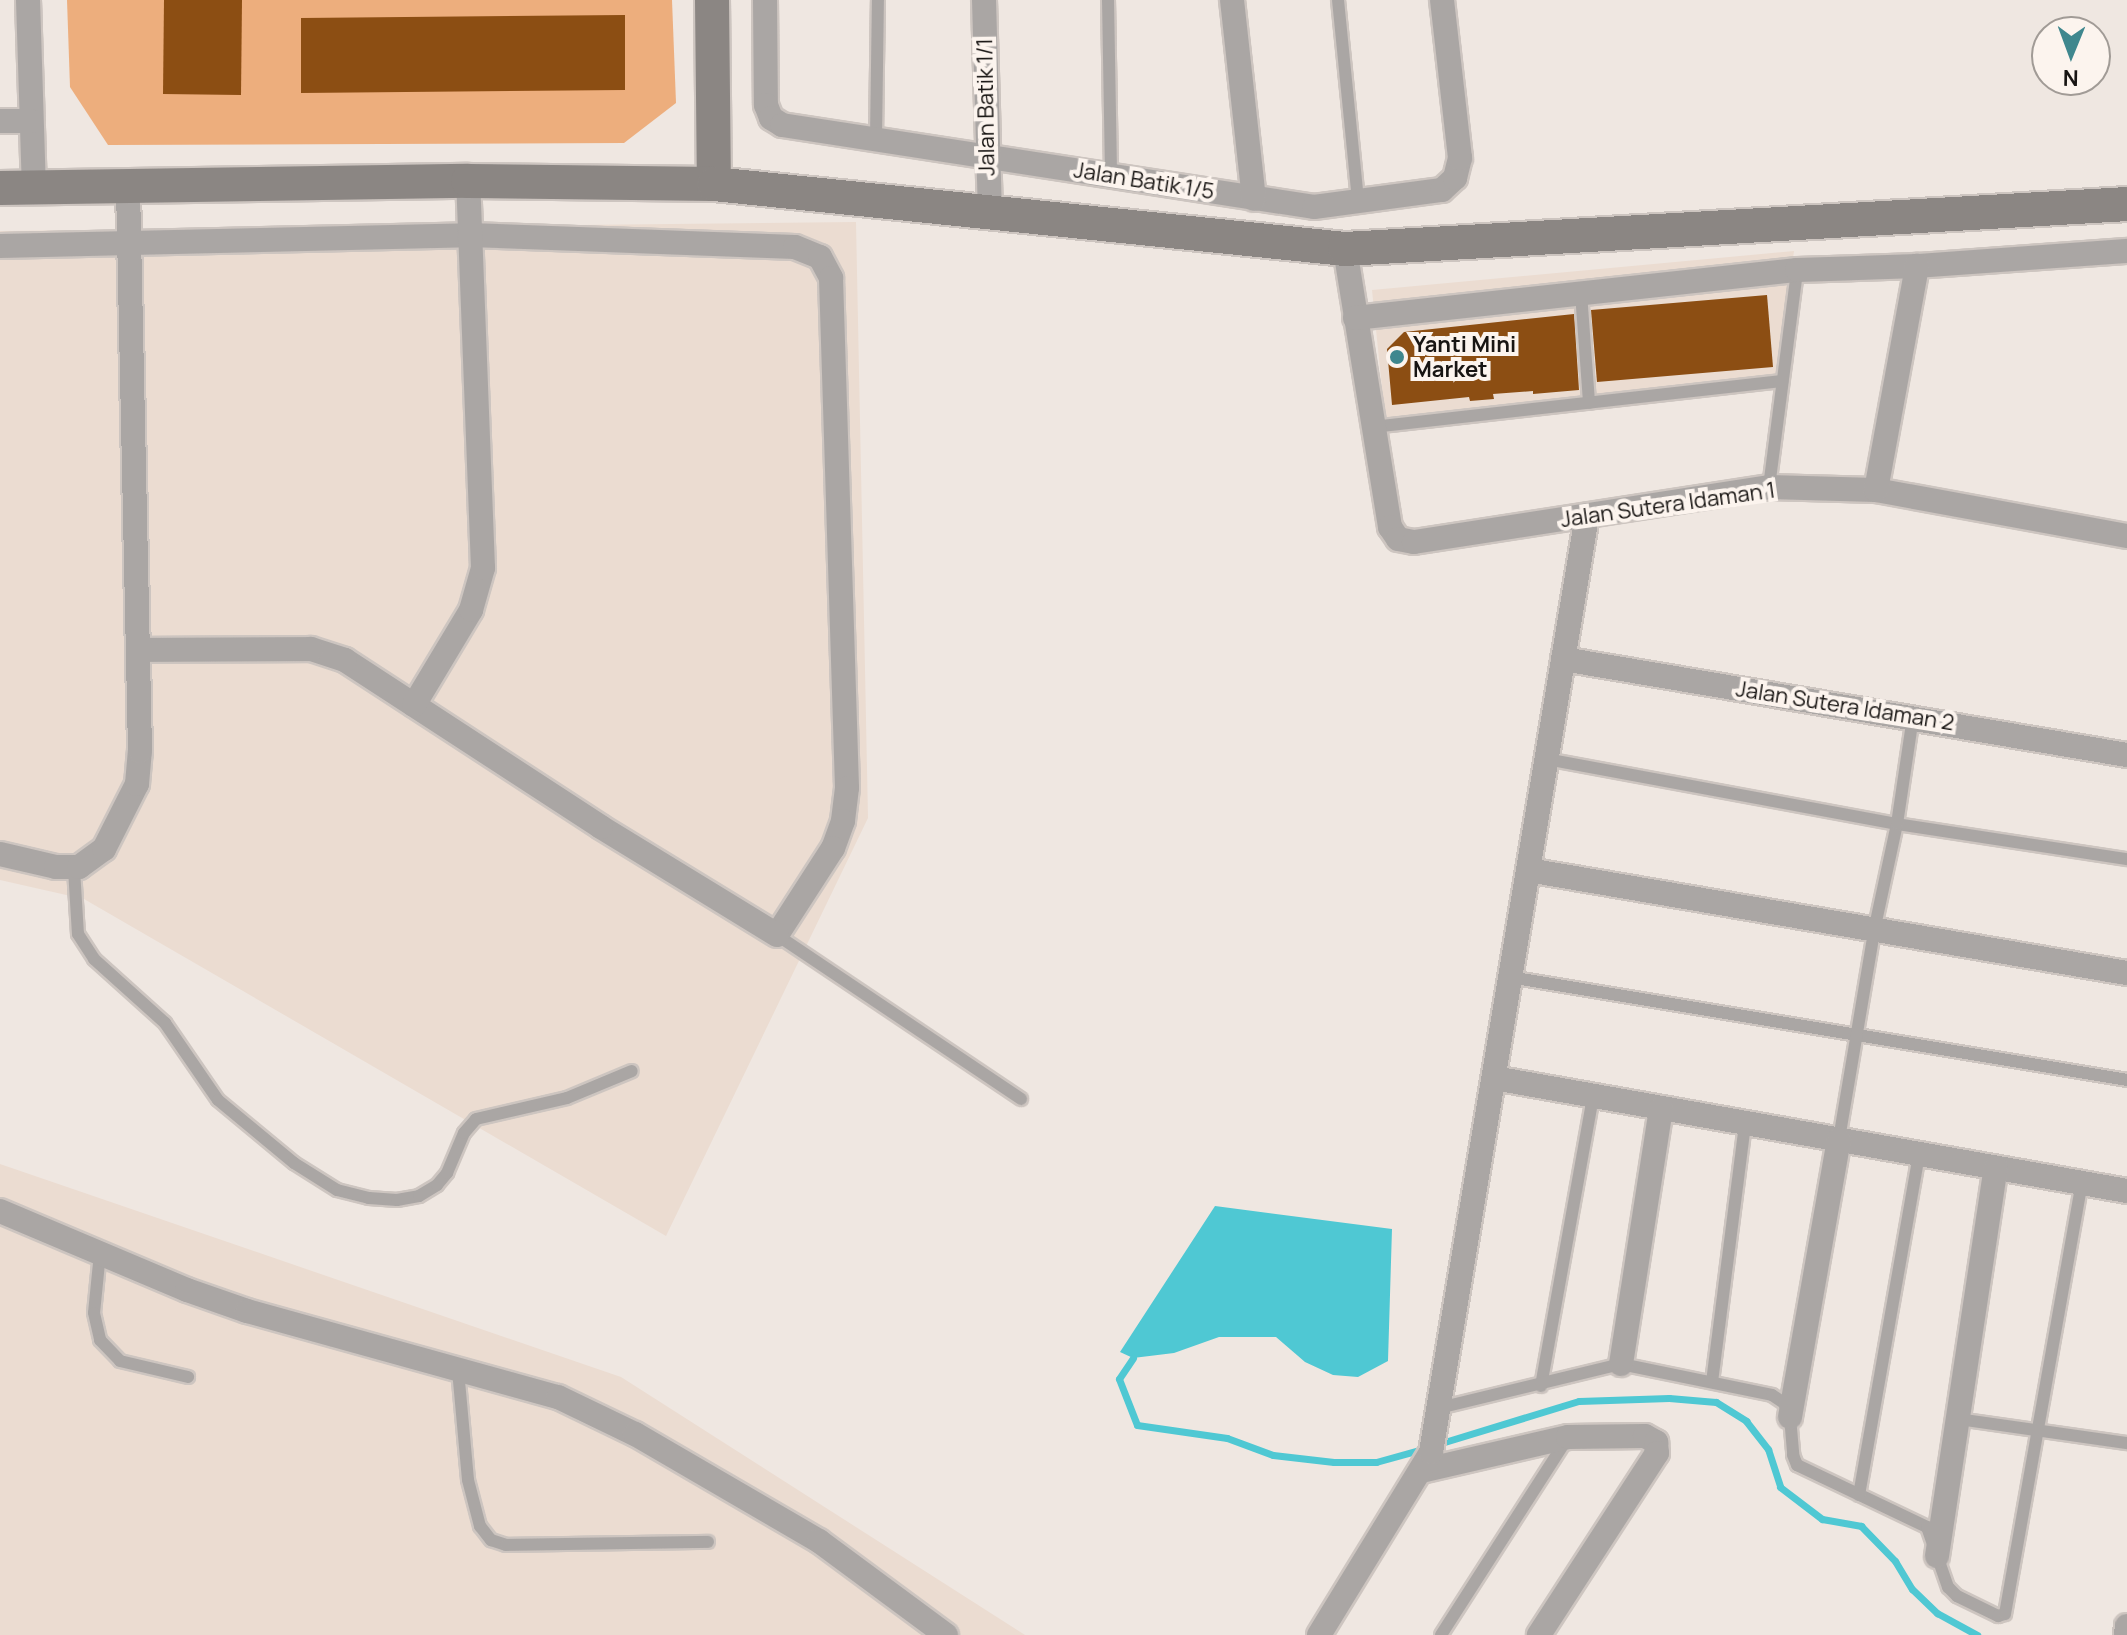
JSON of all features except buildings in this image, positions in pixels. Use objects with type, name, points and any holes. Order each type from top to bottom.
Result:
[{"type":"street","points":[[28,0],[34,188]]},
{"type":"street","points":[[712,0],[714,184]]},
{"type":"street","name":"Jalan Batik 1/5","points":[[765,0],[766,105],[771,118],[782,125],[1314,207],[1442,190],[1455,178],[1460,158],[1442,0]]},
{"type":"street","name":"Jalan Batik 1/1","points":[[984,0],[990,213]]},
{"type":"street","points":[[1232,0],[1254,199]]},
{"type":"street","points":[[0,121],[31,121]]},
{"type":"street","points":[[414,705],[471,610],[483,568],[468,181]]},
{"type":"street","points":[[0,188],[468,181],[714,184],[1345,249],[2127,204]]},
{"type":"street","points":[[0,854],[74,869],[104,849],[137,784],[140,751],[128,187]]},
{"type":"street","points":[[0,246],[469,235],[795,247],[820,257],[831,278],[847,788],[843,821],[833,848],[777,935],[345,660],[311,649],[138,650]]},
{"type":"street","points":[[1345,249],[1372,427]]},
{"type":"street","points":[[1355,318],[1797,270],[1917,266],[2127,251]]},
{"type":"street","points":[[1876,490],[1917,266]]},
{"type":"street","name":"Jalan Sutera Idaman 1","points":[[1372,427],[1390,527],[1398,539],[1414,542],[1769,487],[1876,490],[2127,536]]},
{"type":"street","points":[[1319,1635],[1431,1440],[1587,516]]},
{"type":"street","name":"Jalan Sutera Idaman 2","points":[[1563,659],[2127,755]]},
{"type":"street","points":[[1528,870],[2127,973]]},
{"type":"street","points":[[1494,1078],[2127,1191]]},
{"type":"street","points":[[1621,1364],[1661,1108]]},
{"type":"street","points":[[1790,1417],[1839,1139]]},
{"type":"street","points":[[1937,1556],[1996,1168]]},
{"type":"street","points":[[0,1211],[247,1311],[558,1397],[635,1434],[819,1541],[946,1635]]},
{"type":"street","points":[[1431,1440],[1645,1436],[1656,1442],[1657,1453],[1539,1635]]},
{"type":"street","points":[[2126,1635],[2127,1626]]},
{"type":"lane","points":[[876,138],[878,0]]},
{"type":"lane","points":[[1108,0],[1111,176]]},
{"type":"lane","points":[[1338,0],[1358,202]]},
{"type":"lane","points":[[1769,487],[1797,270]]},
{"type":"lane","points":[[1581,293],[1589,403]]},
{"type":"lane","points":[[1372,427],[1782,381]]},
{"type":"lane","points":[[1839,1139],[1874,931],[1897,824],[1913,717]]},
{"type":"lane","points":[[1546,759],[1897,824],[2127,859]]},
{"type":"lane","points":[[74,869],[78,934],[94,959],[165,1023],[218,1100],[294,1163],[337,1190],[369,1198],[397,1200],[419,1196],[437,1185],[447,1173],[464,1133],[476,1119],[567,1098],[632,1071]]},
{"type":"lane","points":[[777,935],[1021,1099]]},
{"type":"lane","points":[[1509,977],[2127,1080]]},
{"type":"lane","points":[[1541,1386],[1593,1096]]},
{"type":"lane","points":[[1712,1382],[1745,1123]]},
{"type":"lane","points":[[1859,1495],[1919,1153]]},
{"type":"lane","points":[[1431,1440],[1541,1386],[1621,1364],[1772,1395],[1784,1403],[1790,1417],[1793,1455],[1797,1465],[1927,1527],[1943,1579],[1957,1596],[1998,1616],[2005,1614],[2082,1183]]},
{"type":"lane","points":[[100,1253],[94,1313],[100,1340],[120,1361],[188,1377]]},
{"type":"lane","points":[[458,1370],[468,1480],[480,1526],[491,1540],[506,1545],[708,1542]]},
{"type":"lane","points":[[1958,1419],[2127,1443]]},
{"type":"lane","points":[[1441,1635],[1568,1437]]},
{"type":"shaded area","points":[[67,0],[672,0],[676,103],[624,143],[108,145],[70,87]]},
{"type":"shaded area","points":[[856,222],[868,818],[666,1236],[84,899],[0,880],[0,231]]},
{"type":"shaded area","points":[[1794,251],[1777,377],[1385,418],[1372,290]]},
{"type":"shaded area","points":[[0,1164],[621,1377],[1025,1635],[0,1635]]},
{"type":"water","points":[[1215,1206],[1392,1229],[1388,1361],[1358,1377],[1333,1375],[1305,1362],[1276,1337],[1219,1337],[1174,1353],[1133,1358],[1120,1352]]},
{"type":"waterway","points":[[1133,1358],[1119,1379],[1137,1425],[1227,1438],[1273,1455],[1334,1462],[1376,1462],[1426,1448]]},
{"type":"waterway","points":[[1438,1444],[1579,1401],[1669,1398],[1716,1402],[1746,1421],[1768,1449],[1780,1487],[1822,1519],[1861,1526],[1895,1561],[1912,1589],[1937,1613],[1977,1635]]},
{"type":"place","name":"Yanti Mini Market","points":[[1397,357]]}]
